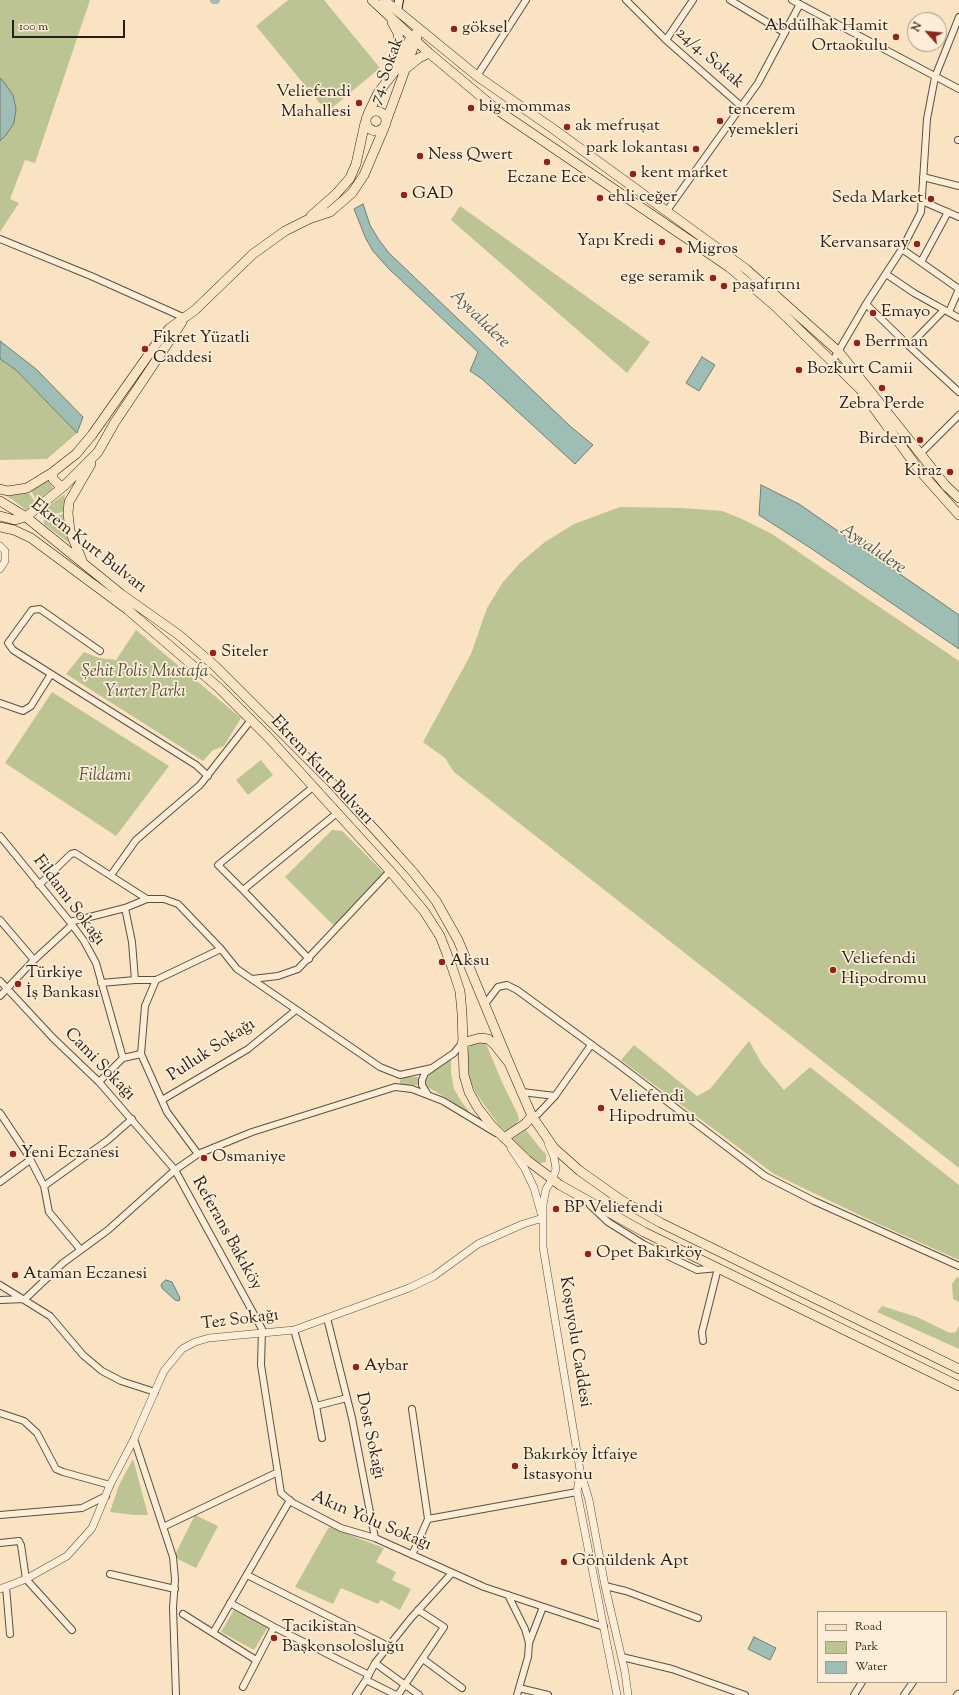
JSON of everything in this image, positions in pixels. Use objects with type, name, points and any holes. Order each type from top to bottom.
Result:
[{"type":"main road","points":[[372,0],[429,53],[496,109],[729,267],[775,306],[860,389],[918,470],[959,515]]},
{"type":"main road","points":[[384,0],[477,76],[552,128],[666,212],[711,242],[746,269],[839,352],[946,486],[958,496],[952,507]]},
{"type":"main road","name":"74. Sokak","points":[[398,11],[399,0]]},
{"type":"main road","points":[[390,18],[398,34],[400,71]]},
{"type":"main road","points":[[400,71],[419,30]]},
{"type":"main road","points":[[400,71],[429,53]]},
{"type":"main road","name":"74. Sokak","points":[[309,219],[336,194],[350,178],[356,164],[367,118],[378,93],[400,71]]},
{"type":"main road","name":"74. Sokak","points":[[309,219],[330,212],[352,193],[364,175],[385,125],[400,71]]},
{"type":"main road","points":[[374,111],[382,112],[384,115],[385,125],[378,132],[371,131],[367,118],[374,111]]},
{"type":"main road","points":[[0,489],[8,491],[27,488],[70,460],[85,444],[159,340],[170,328],[185,318],[253,254],[285,231],[309,219]]},
{"type":"main road","points":[[84,564],[70,531],[68,513],[69,502],[115,422],[185,318]]},
{"type":"main road","points":[[0,516],[15,520],[26,517],[64,486],[98,452]]},
{"type":"main road","points":[[53,472],[53,479],[59,485],[64,486]]},
{"type":"main road","name":"Ekrem Kurt Bulvarı","points":[[0,501],[26,517],[121,594],[179,635],[215,666],[332,782],[436,901],[458,940],[532,1116],[554,1148],[580,1171],[621,1200],[654,1220],[959,1369]]},
{"type":"main road","name":"Ekrem Kurt Bulvarı","points":[[0,526],[14,530],[31,538],[128,610],[219,688],[251,720],[337,813],[424,911],[440,936],[460,991],[464,1074],[468,1092],[492,1126],[504,1138],[552,1180],[644,1232],[959,1386]]},
{"type":"main road","points":[[462,1043],[480,1038],[488,1039],[510,1063]]},
{"type":"main road","points":[[504,1138],[522,1127],[532,1116]]},
{"type":"street","points":[[477,76],[526,0]]},
{"type":"street","name":"24/4. Sokak","points":[[626,0],[666,40],[741,106],[758,83],[800,4]]},
{"type":"street","points":[[666,40],[694,0]]},
{"type":"street","points":[[730,0],[784,34]]},
{"type":"street","points":[[792,0],[896,54],[935,77],[959,88]]},
{"type":"street","points":[[832,362],[866,304],[902,249],[921,212],[927,119],[935,77],[959,18]]},
{"type":"street","points":[[666,212],[741,106]]},
{"type":"street","points":[[923,177],[959,186]]},
{"type":"street","points":[[922,201],[959,217]]},
{"type":"street","points":[[921,262],[948,212]]},
{"type":"street","points":[[0,239],[91,276],[185,318]]},
{"type":"street","points":[[902,249],[959,289],[947,311],[909,346]]},
{"type":"street","points":[[886,274],[914,293],[959,318]]},
{"type":"street","points":[[866,304],[959,392]]},
{"type":"street","points":[[920,454],[959,415]]},
{"type":"street","points":[[0,546],[5,551],[5,561],[0,569]]},
{"type":"street","points":[[100,651],[40,609],[32,610],[8,643],[13,650],[196,765],[208,776]]},
{"type":"street","points":[[0,703],[23,711],[31,706],[51,674]]},
{"type":"street","points":[[111,875],[136,840],[200,785],[251,720]]},
{"type":"street","points":[[309,959],[218,865],[313,787]]},
{"type":"street","points":[[243,890],[337,813]]},
{"type":"street","name":"Fildamı Sokağı","points":[[0,836],[84,941],[96,963],[123,1058]]},
{"type":"street","points":[[39,885],[71,854],[75,853],[148,899]]},
{"type":"street","points":[[252,980],[278,976],[298,969],[390,871]]},
{"type":"street","points":[[0,996],[6,988],[71,923],[125,908],[148,899],[164,899],[178,904],[221,949],[237,969],[380,1067],[400,1075],[432,1068]]},
{"type":"street","points":[[125,908],[132,942],[135,980]]},
{"type":"street","points":[[0,920],[34,960]]},
{"type":"street","points":[[101,983],[156,980],[221,949]]},
{"type":"street","points":[[156,980],[145,1006],[141,1054],[167,1112],[198,1154]]},
{"type":"street","name":"Cami Sokağı","points":[[0,981],[53,1038],[100,1082],[176,1170]]},
{"type":"street","points":[[485,1004],[498,987],[507,985],[528,998],[591,1044],[765,1176],[814,1201],[959,1266]]},
{"type":"street","name":"Pulluk Sokağı","points":[[162,1100],[248,1049],[296,1010]]},
{"type":"street","points":[[428,1095],[422,1085],[422,1080],[425,1073],[454,1053],[462,1043]]},
{"type":"street","points":[[532,1116],[538,1114],[555,1096],[591,1044]]},
{"type":"street","points":[[100,1082],[123,1058],[141,1054]]},
{"type":"street","points":[[395,1086],[400,1075]]},
{"type":"street","points":[[0,1300],[25,1299],[63,1263],[80,1249],[108,1230],[176,1170],[198,1154],[252,1132],[395,1086],[412,1089],[443,1101],[504,1138],[525,1169],[534,1188],[543,1218]]},
{"type":"street","points":[[522,1092],[555,1096]]},
{"type":"street","points":[[0,1113],[30,1160],[44,1186],[49,1212],[80,1249]]},
{"type":"street","points":[[44,1186],[108,1140],[132,1119]]},
{"type":"street","points":[[543,1218],[543,1204],[546,1190],[556,1169],[554,1157],[546,1137]]},
{"type":"street","points":[[0,1182],[30,1160]]},
{"type":"street","name":"Referans Bakıköy","points":[[176,1170],[262,1329],[262,1334]]},
{"type":"street","name":"Tez Sokağı","points":[[3,1588],[26,1579],[67,1556],[92,1528],[110,1485],[134,1439],[164,1371],[182,1349],[195,1342],[209,1338],[294,1330],[408,1288],[434,1276],[478,1244],[523,1224],[543,1218]]},
{"type":"street","name":"Koşuyolu Caddesi","points":[[543,1218],[543,1247],[580,1470],[589,1500],[605,1586],[622,1656],[628,1695]]},
{"type":"street","points":[[703,1341],[702,1332],[718,1268]]},
{"type":"street","points":[[0,1285],[25,1299],[50,1316],[83,1355],[102,1371],[121,1381],[155,1392]]},
{"type":"street","name":"Dost Sokağı","points":[[327,1318],[347,1398],[375,1538]]},
{"type":"street","points":[[294,1330],[316,1406],[322,1438]]},
{"type":"street","name":"Akın Yolu Sokağı","points":[[262,1334],[261,1365],[281,1493],[293,1504],[341,1528],[375,1538],[484,1587],[604,1628]]},
{"type":"street","points":[[316,1406],[347,1398]]},
{"type":"street","points":[[412,1409],[428,1518],[412,1555]]},
{"type":"street","points":[[0,1414],[24,1421],[36,1433],[56,1469],[110,1485]]},
{"type":"street","points":[[134,1439],[173,1557],[175,1589],[173,1608],[176,1695]]},
{"type":"street","name":"Koşuyolu Caddesi","points":[[580,1470],[577,1492],[617,1695]]},
{"type":"street","points":[[163,1527],[278,1472]]},
{"type":"street","points":[[428,1518],[577,1492]]},
{"type":"street","points":[[0,1515],[82,1508],[106,1496]]},
{"type":"street","points":[[213,1633],[290,1500]]},
{"type":"street","points":[[0,1544],[19,1541],[22,1545],[26,1579],[72,1630]]},
{"type":"street","points":[[356,1695],[368,1678],[375,1663],[388,1646],[452,1573]]},
{"type":"street","points":[[110,1574],[175,1589]]},
{"type":"street","points":[[247,1575],[388,1646]]},
{"type":"street","points":[[605,1586],[626,1590],[698,1618]]},
{"type":"street","points":[[3,1588],[10,1634]]},
{"type":"street","points":[[508,1595],[525,1629],[529,1643]]},
{"type":"street","points":[[230,1603],[397,1695],[444,1627],[418,1610]]},
{"type":"street","points":[[517,1695],[528,1658],[529,1643],[543,1607]]},
{"type":"street","points":[[183,1614],[256,1660]]},
{"type":"street","points":[[604,1628],[615,1624]]},
{"type":"street","points":[[243,1687],[274,1627]]},
{"type":"street","points":[[622,1656],[672,1668],[731,1692],[745,1695]]},
{"type":"street","points":[[423,1659],[462,1688]]},
{"type":"street","points":[[375,1663],[419,1695]]},
{"type":"street","points":[[854,1695],[861,1683]]},
{"type":"street","points":[[904,1695],[912,1683]]},
{"type":"street","points":[[519,1688],[548,1695]]},
{"type":"green space","points":[[0,0],[90,0],[35,163],[25,160],[10,199],[19,203],[0,232]]},
{"type":"green space","points":[[288,0],[324,0],[380,68],[327,112],[256,26]]},
{"type":"green space","points":[[460,206],[650,342],[627,373],[451,220]]},
{"type":"green space","points":[[0,359],[16,370],[77,433],[47,459],[0,460]]},
{"type":"green space","points":[[48,480],[53,488],[37,501],[31,491]]},
{"type":"green space","points":[[28,492],[36,503],[26,510],[1,493],[18,494]]},
{"type":"green space","points":[[65,494],[63,512],[49,515],[44,509]]},
{"type":"green space","name":"Veliefendi Hipodromu","points":[[620,507],[682,508],[722,511],[742,519],[772,534],[959,661],[959,1168],[454,772],[445,758],[423,742],[471,654],[487,608],[503,582],[521,562],[545,542],[574,524]]},
{"type":"green space","points":[[63,514],[64,527],[69,543],[44,524],[43,521]]},
{"type":"green space","name":"Şehit Polis Mustafa Yurter Parkı","points":[[136,630],[241,718],[224,746],[213,750],[203,761],[66,674],[84,652],[99,658],[116,660]]},
{"type":"green space","name":"Fildamı","points":[[52,692],[169,766],[116,836],[5,763]]},
{"type":"green space","points":[[261,760],[273,775],[248,795],[236,780]]},
{"type":"green space","points":[[332,830],[342,831],[385,874],[334,926],[285,877]]},
{"type":"green space","points":[[749,1041],[762,1064],[784,1090],[810,1067],[959,1185],[959,1260],[874,1222],[774,1174],[621,1060],[634,1045],[697,1096],[710,1089]]},
{"type":"green space","points":[[478,1042],[485,1043],[487,1046],[518,1115],[519,1120],[516,1124],[506,1131],[500,1127],[476,1093],[469,1078],[467,1049],[471,1045]]},
{"type":"green space","points":[[451,1059],[451,1072],[454,1089],[474,1118],[456,1104],[426,1086],[426,1076]]},
{"type":"green space","points":[[403,1077],[421,1077],[419,1082],[420,1085],[400,1085],[400,1080]]},
{"type":"green space","points":[[526,1130],[546,1154],[546,1162],[539,1163],[511,1140]]},
{"type":"green space","points":[[957,1277],[959,1278],[959,1302],[953,1299],[952,1284]]},
{"type":"green space","points":[[882,1306],[917,1317],[950,1333],[956,1332],[959,1325],[959,1349],[877,1312]]},
{"type":"green space","points":[[133,1459],[148,1515],[110,1512],[119,1485]]},
{"type":"green space","points":[[195,1515],[218,1526],[196,1568],[174,1557]]},
{"type":"green space","points":[[329,1527],[384,1548],[376,1562],[396,1572],[392,1580],[411,1589],[400,1610],[381,1600],[378,1604],[341,1588],[333,1604],[295,1587]]},
{"type":"green space","points":[[235,1608],[268,1627],[254,1650],[221,1632]]},
{"type":"water","points":[[0,78],[13,95],[16,109],[14,123],[0,141]]},
{"type":"water","points":[[363,204],[370,225],[389,253],[570,426],[593,445],[575,464],[482,379],[470,371],[478,352],[389,269],[373,251],[366,239],[354,209]]},
{"type":"water","points":[[0,341],[36,369],[83,417],[77,433],[16,370],[0,359]]},
{"type":"water","points":[[702,357],[715,365],[699,391],[686,383]]},
{"type":"water","points":[[761,485],[799,504],[959,615],[959,649],[812,549],[759,515]]},
{"type":"water","points":[[166,1280],[172,1282],[180,1298],[179,1301],[175,1300],[161,1286]]},
{"type":"water","points":[[754,1637],[776,1648],[770,1660],[748,1649]]},
{"type":"place","name":"göksel","points":[[454,29]]},
{"type":"place","name":"Abdülhak Hamit Ortaokulu","points":[[896,37]]},
{"type":"place","name":"Veliefendi Mahallesi","points":[[359,103]]},
{"type":"place","name":"big mommas","points":[[471,108]]},
{"type":"place","name":"tencerem yemekleri","points":[[720,121]]},
{"type":"place","name":"ak mefruşat","points":[[567,127]]},
{"type":"place","name":"park lokantası","points":[[696,149]]},
{"type":"place","name":"Ness Qwert","points":[[420,156]]},
{"type":"place","name":"Eczane Ece","points":[[547,162]]},
{"type":"place","name":"kent market","points":[[633,174]]},
{"type":"place","name":"GAD","points":[[404,195]]},
{"type":"place","name":"ehli ceğer","points":[[600,198]]},
{"type":"place","name":"Seda Market","points":[[931,199]]},
{"type":"place","name":"Yapı Kredi","points":[[662,242]]},
{"type":"place","name":"Kervansaray","points":[[917,244]]},
{"type":"place","name":"Migros","points":[[679,250]]},
{"type":"place","name":"ege seramik","points":[[713,278]]},
{"type":"place","name":"paşafırını","points":[[724,286]]},
{"type":"place","name":"Emayo","points":[[873,313]]},
{"type":"place","name":"Berrman","points":[[857,343]]},
{"type":"place","name":"Fikret Yüzatli Caddesi","points":[[145,349]]},
{"type":"place","name":"Bozkurt Camii","points":[[799,370]]},
{"type":"place","name":"Zebra Perde","points":[[882,388]]},
{"type":"place","name":"Birdem","points":[[920,440]]},
{"type":"place","name":"Kiraz","points":[[950,472]]},
{"type":"place","name":"Siteler","points":[[213,653]]},
{"type":"place","name":"Aksu","points":[[442,962]]},
{"type":"place","name":"Veliefendi Hipodromu","points":[[833,970]]},
{"type":"place","name":"Türkiye İş Bankası","points":[[18,984]]},
{"type":"place","name":"Veliefendi Hipodrumu","points":[[601,1108]]},
{"type":"place","name":"Yeni Eczanesi","points":[[13,1154]]},
{"type":"place","name":"Osmaniye","points":[[204,1158]]},
{"type":"place","name":"BP Veliefendi","points":[[556,1209]]},
{"type":"place","name":"Opet Bakırköy","points":[[588,1254]]},
{"type":"place","name":"Ataman Eczanesi","points":[[15,1275]]},
{"type":"place","name":"Aybar","points":[[356,1367]]},
{"type":"place","name":"Bakırköy İtfaiye İstasyonu","points":[[515,1466]]},
{"type":"place","name":"Gönüldenk Apt","points":[[564,1562]]},
{"type":"place","name":"Tacikistan Başkonsolosluğu","points":[[274,1638]]},
{"type":"water label","name":"Ayvalıdere","points":[[479,320]]},
{"type":"water label","name":"Ayvalıdere","points":[[872,550]]}]
